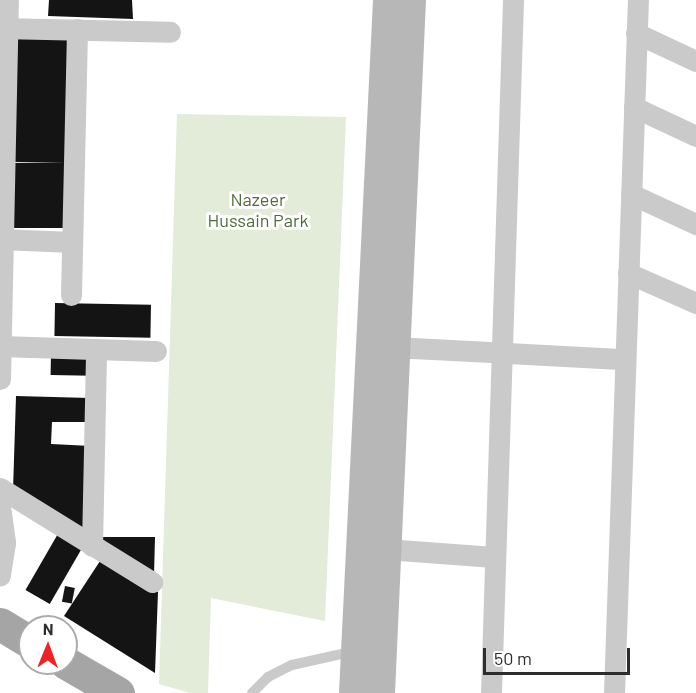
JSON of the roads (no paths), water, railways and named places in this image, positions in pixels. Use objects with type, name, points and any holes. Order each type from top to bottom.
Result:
[{"type":"main road","points":[[354,693],[388,0]]},
{"type":"main road","points":[[380,693],[393,347],[411,0]]},
{"type":"main road","points":[[0,624],[18,635]]},
{"type":"main road","points":[[78,670],[118,693]]},
{"type":"street","points":[[0,379],[4,28],[8,0]]},
{"type":"street","points":[[490,693],[513,0]]},
{"type":"street","points":[[614,693],[638,0]]},
{"type":"street","points":[[4,28],[170,32]]},
{"type":"street","points":[[71,295],[77,29]]},
{"type":"street","points":[[636,33],[696,61]]},
{"type":"street","points":[[634,107],[696,136]]},
{"type":"street","points":[[631,194],[696,224]]},
{"type":"street","points":[[2,239],[72,242]]},
{"type":"street","points":[[628,273],[696,303]]},
{"type":"street","points":[[1,346],[156,351]]},
{"type":"street","points":[[393,347],[625,359]]},
{"type":"street","points":[[89,540],[96,349]]},
{"type":"street","points":[[0,488],[89,540],[152,582]]},
{"type":"street","points":[[0,506],[5,543],[0,576]]},
{"type":"street","points":[[386,549],[494,556]]},
{"type":"lane","points":[[252,693],[268,677],[292,665],[356,651]]},
{"type":"park label","name":"Nazeer Hussain Park","points":[[258,210]]}]
